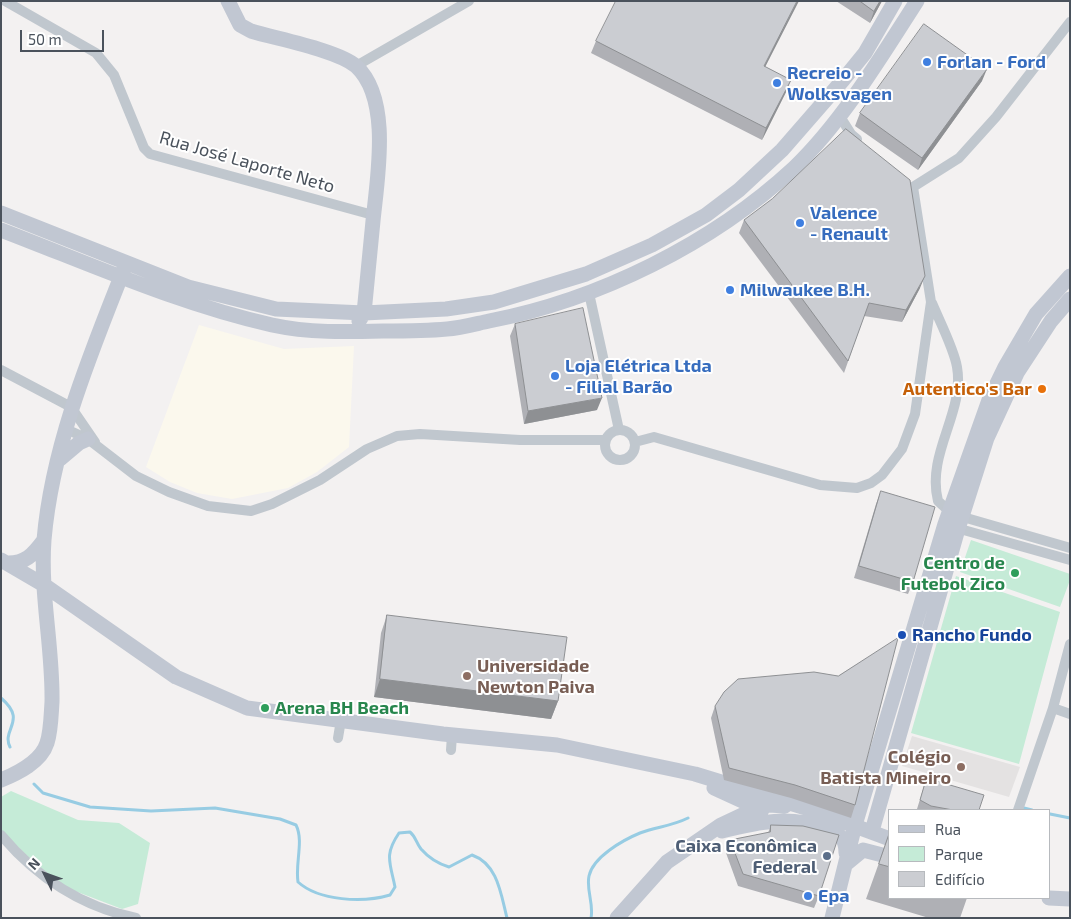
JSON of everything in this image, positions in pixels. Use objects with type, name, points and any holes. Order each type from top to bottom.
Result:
[{"type":"main road","points":[[228,1],[240,26],[251,32],[338,56],[356,66],[372,89],[379,126],[379,154],[364,313],[348,330],[329,333]]},
{"type":"main road","points":[[1,230],[124,270],[276,310],[364,313],[446,309],[494,302],[554,285],[652,246],[706,215],[762,171],[799,132],[865,53],[895,1]]},
{"type":"main road","points":[[890,43],[908,1]]},
{"type":"main road","points":[[1,213],[188,300],[272,325],[329,333],[448,330],[529,313],[589,293],[676,252],[749,206],[795,166],[826,131],[890,43],[917,1]]},
{"type":"main road","points":[[828,98],[839,114]]},
{"type":"main road","points":[[799,132],[826,131]]},
{"type":"main road","points":[[589,293],[610,263]]},
{"type":"main road","points":[[1,780],[30,765],[51,746],[52,686],[44,585],[44,540],[71,407],[124,270]]},
{"type":"main road","points":[[872,830],[954,521],[989,400],[1005,366],[1036,314],[1070,276]]},
{"type":"main road","points":[[832,918],[855,825],[954,521],[1016,373],[1050,321],[1070,299]]},
{"type":"main road","points":[[60,459],[79,443],[93,443]]},
{"type":"main road","points":[[4,562],[18,563],[28,559],[44,540]]},
{"type":"main road","points":[[4,562],[44,585],[176,676],[247,708],[341,720],[452,742],[557,745],[695,774],[806,808],[872,830],[888,838]]},
{"type":"main road","points":[[695,774],[716,789],[729,802],[730,807],[727,821]]},
{"type":"main road","points":[[716,789],[786,819],[813,824],[839,834],[846,844],[846,864]]},
{"type":"main road","points":[[617,918],[667,862],[727,821],[769,805],[806,808]]},
{"type":"main road","points":[[706,835],[754,823],[786,819]]},
{"type":"main road","points":[[846,864],[863,850],[888,856]]},
{"type":"main road","points":[[1051,898],[1070,899]]},
{"type":"street","name":"Rua José Laporte Neto","points":[[5,1],[96,53],[107,64],[114,75],[144,148],[150,154],[373,215]]},
{"type":"street","points":[[356,66],[469,1]]},
{"type":"street","points":[[1070,22],[996,116],[959,158],[909,184],[932,302],[957,366],[956,395],[934,476],[938,501],[954,521],[1070,560]]},
{"type":"street","points":[[839,114],[851,134],[865,146]]},
{"type":"street","points":[[826,131],[851,134]]},
{"type":"street","points":[[589,293],[619,430]]},
{"type":"street","points":[[635,442],[654,437],[820,485],[857,488],[871,483],[882,475],[902,449],[915,414],[932,302]]},
{"type":"street","points":[[1,370],[71,407],[93,443]]},
{"type":"street","points":[[66,429],[93,443],[136,476],[208,506],[251,511],[272,504],[320,480],[367,449],[398,436],[606,440]]},
{"type":"street","points":[[619,430],[630,434],[635,442],[632,455],[618,460],[606,451],[606,440],[613,432],[619,430]]},
{"type":"street","points":[[954,521],[1070,548]]},
{"type":"street","points":[[1018,809],[1053,708],[1070,644]]},
{"type":"street","points":[[1053,708],[1070,714]]},
{"type":"street","points":[[338,738],[341,720]]},
{"type":"street","points":[[1,835],[52,882],[82,901],[112,913],[136,918]]},
{"type":"shaded area","points":[[199,325],[284,349],[354,346],[349,447],[317,472],[288,488],[232,499],[197,493],[170,482],[146,467]]},
{"type":"shaded area","name":"Colégio Batista Mineiro","points":[[912,736],[1020,767],[1009,797],[902,766]]},
{"type":"green space","name":"Centro de Futebol Zico","points":[[971,540],[1070,574],[1070,580],[1060,607],[960,572]]},
{"type":"green space","points":[[956,576],[1060,612],[1019,764],[911,733]]},
{"type":"green space","points":[[11,791],[78,820],[119,823],[150,843],[138,904],[122,909],[67,888],[40,868],[1,831],[1,797]]},
{"type":"building","points":[[616,1],[797,1],[764,66],[791,80],[766,128],[596,41]]},
{"type":"building","points":[[860,1],[880,1],[874,11]]},
{"type":"building","points":[[924,24],[987,69],[922,158],[860,113]]},
{"type":"building","points":[[846,129],[910,180],[925,276],[906,310],[869,303],[848,361],[744,220],[772,199]]},
{"type":"building","points":[[583,308],[602,398],[528,411],[515,324]]},
{"type":"building","points":[[881,491],[935,507],[913,582],[859,566]]},
{"type":"building","name":"Universidade Newton Paiva","points":[[387,615],[567,637],[558,701],[380,679]]},
{"type":"building","points":[[898,638],[855,805],[795,785],[729,768],[715,706],[724,692],[738,679],[814,672],[838,676]]},
{"type":"building","points":[[933,780],[984,795],[979,809],[948,809],[931,806],[920,800],[925,783]]},
{"type":"building","points":[[771,825],[803,826],[839,835],[819,896],[743,874],[730,840],[770,832]]},
{"type":"building","points":[[888,838],[888,866],[879,864]]},
{"type":"waterway","points":[[1,698],[13,713],[8,741],[10,747]]},
{"type":"waterway","points":[[34,784],[43,793],[90,807],[151,811],[215,808],[280,819],[296,825],[298,831],[298,882],[317,893],[342,899],[367,899],[390,895],[395,887],[389,859],[391,847],[399,833],[410,832],[424,852],[445,866],[449,867],[472,855],[488,865],[497,881],[507,918]]},
{"type":"waterway","points":[[1024,808],[1028,809]]},
{"type":"waterway","points":[[1051,814],[1070,818]]},
{"type":"waterway","points":[[591,918],[592,908],[588,881],[596,862],[625,840],[640,833],[688,818]]},
{"type":"place","name":"Forlan - Ford","points":[[927,62]]},
{"type":"place","name":"Recreio - Wolksvagen","points":[[777,83]]},
{"type":"place","name":"Valence - Renault","points":[[800,223]]},
{"type":"place","name":"Milwaukee B.H.","points":[[730,290]]},
{"type":"place","name":"Loja Elétrica Ltda - Filial Barão","points":[[555,376]]},
{"type":"place","name":"Autentico's Bar","points":[[1042,389]]},
{"type":"place","name":"Centro de Futebol Zico","points":[[1015,573]]},
{"type":"place","name":"Rancho Fundo","points":[[902,635]]},
{"type":"place","name":"Universidade Newton Paiva","points":[[467,676]]},
{"type":"place","name":"Arena BH Beach","points":[[265,708]]},
{"type":"place","name":"Colégio Batista Mineiro","points":[[961,767]]},
{"type":"place","name":"Caixa Econômica Federal","points":[[827,856]]},
{"type":"place","name":"Epa","points":[[808,896]]}]
